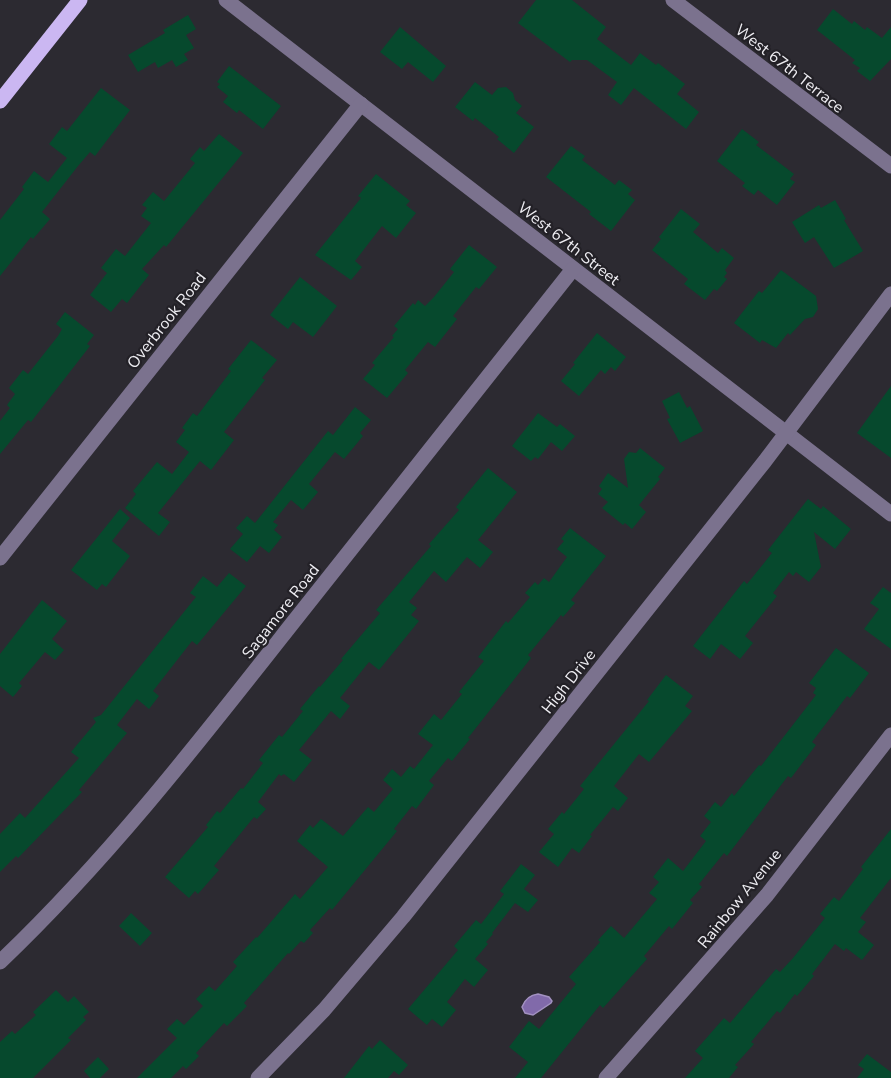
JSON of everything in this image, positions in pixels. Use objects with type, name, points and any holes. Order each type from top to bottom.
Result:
[{"type":"main road","points":[[0,100],[80,0]]},
{"type":"street","name":"West 67th Street","points":[[226,0],[891,514]]},
{"type":"street","name":"West 67th Terrace","points":[[673,0],[889,168]]},
{"type":"street","name":"Overbrook Road","points":[[0,558],[361,104]]},
{"type":"street","name":"Sagamore Road","points":[[0,962],[97,862],[179,767],[573,269]]},
{"type":"street","name":"High Drive","points":[[258,1078],[324,1010],[403,917],[765,461],[891,294]]},
{"type":"street","name":"Rainbow Avenue","points":[[606,1078],[760,903],[891,735]]},
{"type":"shaded area","points":[[538,994],[549,997],[551,1003],[533,1015],[525,1013],[522,1007],[525,1002],[530,996]]},
{"type":"building","points":[[536,0],[572,0],[606,27],[597,39],[631,65],[640,53],[656,65],[658,63],[685,84],[677,94],[699,112],[686,129],[634,88],[621,105],[608,95],[617,82],[587,60],[570,62],[518,23]]},
{"type":"building","points":[[833,9],[852,24],[854,21],[865,30],[867,27],[882,38],[891,27],[891,59],[870,81],[857,71],[860,68],[852,63],[855,60],[817,30]]},
{"type":"building","points":[[188,15],[196,29],[186,35],[194,48],[184,54],[188,60],[176,67],[172,60],[158,68],[155,62],[138,72],[128,55],[165,33],[163,30]]},
{"type":"building","points":[[400,27],[446,66],[433,82],[408,62],[402,69],[380,52]]},
{"type":"building","points":[[229,66],[281,106],[263,129],[239,110],[237,113],[223,102],[228,96],[217,87],[220,84],[217,82]]},
{"type":"building","points":[[475,82],[492,95],[498,88],[506,87],[522,106],[516,113],[534,127],[514,153],[497,139],[499,137],[475,118],[473,121],[455,107]]},
{"type":"building","points":[[101,88],[130,110],[95,156],[90,152],[78,166],[42,212],[50,219],[33,239],[31,237],[0,276],[0,220],[24,189],[22,187],[34,171],[48,182],[67,158],[49,144],[62,127],[67,131]]},
{"type":"building","points":[[742,129],[759,142],[756,145],[794,174],[790,179],[795,182],[777,205],[758,190],[754,195],[742,186],[745,183],[717,161]]},
{"type":"building","points":[[219,134],[243,153],[166,247],[164,245],[142,269],[149,275],[127,303],[122,299],[111,312],[90,295],[107,273],[101,268],[116,249],[125,256],[151,223],[141,216],[147,208],[142,205],[153,192],[164,201],[195,163],[190,159],[200,147],[204,151]]},
{"type":"building","points":[[571,146],[585,156],[582,160],[615,185],[619,180],[632,190],[628,194],[635,200],[611,231],[589,214],[591,212],[546,177]]},
{"type":"building","points":[[376,174],[410,201],[406,205],[416,213],[396,238],[382,226],[355,261],[362,267],[351,280],[315,255],[361,198],[358,196]]},
{"type":"building","points":[[835,200],[863,251],[834,268],[814,237],[805,243],[792,222],[819,205],[821,208]]},
{"type":"building","points":[[681,209],[700,224],[693,232],[718,253],[722,248],[734,258],[725,270],[727,273],[724,277],[727,279],[705,300],[684,284],[688,279],[652,250]]},
{"type":"building","points":[[469,245],[497,267],[479,289],[476,287],[453,316],[457,319],[435,347],[428,342],[405,370],[408,373],[387,398],[363,379],[375,365],[372,363],[394,337],[392,336],[398,329],[394,326],[413,303],[415,305],[418,300],[425,306],[434,297],[454,272],[450,269]]},
{"type":"building","points":[[781,270],[816,296],[818,309],[813,317],[805,319],[790,335],[788,333],[776,348],[762,340],[760,343],[734,323],[759,291],[762,293]]},
{"type":"building","points":[[300,277],[337,306],[313,337],[293,322],[288,329],[270,315]]},
{"type":"building","points":[[65,312],[94,335],[87,344],[90,346],[31,422],[28,420],[0,454],[0,421],[10,408],[7,405],[15,394],[9,388],[23,370],[28,374],[58,336],[62,329],[56,324]]},
{"type":"building","points":[[597,333],[626,357],[615,371],[611,367],[605,374],[601,370],[579,396],[561,381]]},
{"type":"building","points":[[251,340],[277,360],[262,378],[265,380],[224,432],[234,440],[211,470],[200,461],[158,513],[170,522],[159,536],[125,508],[136,494],[133,491],[157,462],[172,474],[189,452],[176,442],[185,430],[182,428],[193,413],[197,416],[231,371],[228,369]]},
{"type":"building","points":[[891,386],[891,458],[857,433]]},
{"type":"building","points":[[679,392],[687,408],[690,406],[703,431],[680,443],[667,419],[670,418],[662,401]]},
{"type":"building","points":[[355,407],[371,420],[360,433],[363,436],[344,459],[335,452],[309,484],[318,492],[303,510],[291,500],[273,522],[278,525],[274,530],[282,537],[269,553],[260,546],[247,562],[230,549],[243,534],[236,528],[247,516],[255,523],[328,431],[333,435]]},
{"type":"building","points":[[538,413],[557,427],[560,424],[575,436],[562,451],[551,442],[538,459],[535,457],[531,461],[512,446]]},
{"type":"building","points":[[640,448],[665,468],[658,477],[660,479],[639,505],[646,512],[632,529],[625,523],[623,525],[602,508],[608,502],[598,494],[602,489],[599,486],[608,473],[628,488],[624,459],[629,452],[636,453]]},
{"type":"building","points":[[488,468],[517,492],[478,540],[493,552],[480,568],[467,557],[446,582],[434,571],[409,602],[417,608],[411,615],[419,621],[379,670],[369,662],[340,698],[350,706],[340,719],[331,711],[299,750],[312,760],[294,782],[284,774],[281,776],[279,774],[258,802],[266,809],[257,819],[254,817],[214,866],[219,870],[198,894],[195,891],[189,898],[165,877],[208,827],[206,825],[217,811],[220,813],[241,788],[243,789],[263,763],[259,760],[279,735],[282,737],[303,711],[300,709],[380,613],[376,610],[431,546],[429,544],[459,510],[456,507]]},
{"type":"building","points":[[808,499],[821,509],[823,506],[851,529],[835,549],[814,532],[821,567],[809,582],[796,572],[793,576],[789,572],[773,593],[777,596],[745,636],[753,643],[740,659],[721,644],[710,659],[693,646],[744,581],[747,584],[772,553],[768,550]]},
{"type":"building","points":[[120,509],[130,518],[112,541],[130,556],[106,587],[102,584],[97,590],[71,570]]},
{"type":"building","points":[[570,528],[606,556],[571,600],[575,603],[563,617],[561,615],[528,655],[531,658],[468,738],[470,739],[452,761],[448,758],[429,781],[434,785],[416,809],[412,806],[394,829],[397,831],[332,910],[330,908],[310,930],[313,933],[304,943],[301,941],[288,953],[244,1003],[247,1006],[227,1026],[224,1023],[196,1053],[199,1056],[186,1069],[183,1066],[171,1078],[137,1078],[177,1038],[167,1029],[177,1019],[184,1025],[203,1006],[196,999],[209,986],[215,991],[237,966],[233,962],[295,894],[300,899],[328,867],[297,841],[310,825],[313,828],[321,819],[343,836],[368,807],[374,812],[393,789],[383,780],[392,769],[401,777],[410,766],[414,769],[433,745],[418,734],[434,714],[441,720],[462,694],[459,692],[484,661],[478,657],[506,621],[508,623],[530,597],[525,593],[535,582],[538,585],[544,578],[549,582],[567,557],[557,549],[564,541],[561,539]]},
{"type":"building","points":[[229,573],[246,586],[197,645],[192,641],[153,691],[159,696],[149,709],[137,699],[117,725],[127,733],[79,790],[82,792],[18,858],[16,856],[0,872],[0,834],[20,813],[25,818],[79,758],[71,752],[96,722],[93,718],[101,715],[196,597],[190,593],[203,576],[217,587]]},
{"type":"building","points":[[883,587],[891,593],[891,649],[864,629],[879,609],[870,603]]},
{"type":"building","points":[[42,600],[67,621],[52,639],[64,650],[55,660],[45,652],[19,683],[22,686],[13,697],[0,686],[0,654]]},
{"type":"building","points":[[836,648],[869,673],[850,698],[847,696],[812,742],[816,745],[791,778],[788,776],[727,856],[724,853],[699,884],[702,887],[690,900],[693,903],[672,929],[669,926],[644,956],[647,959],[603,1008],[600,1005],[541,1078],[515,1078],[528,1062],[509,1047],[529,1021],[539,1029],[576,984],[569,977],[611,926],[624,938],[657,899],[649,893],[659,882],[653,877],[668,858],[683,871],[706,841],[700,836],[711,822],[704,816],[715,802],[721,807],[732,793],[734,796],[759,765],[761,766],[816,695],[813,693],[816,688],[809,683]]},
{"type":"building","points":[[666,675],[693,696],[685,706],[692,711],[649,762],[639,754],[614,786],[628,798],[618,811],[613,807],[590,835],[592,836],[579,853],[572,848],[558,867],[539,852],[554,834],[548,829],[562,812],[564,814],[584,789],[580,786],[649,701],[647,700]]},
{"type":"building","points":[[891,829],[891,878],[860,918],[866,922],[858,932],[874,945],[862,960],[846,948],[844,951],[835,944],[812,974],[814,976],[797,996],[795,994],[780,1013],[777,1011],[751,1042],[754,1044],[735,1065],[738,1067],[729,1078],[685,1078],[703,1058],[695,1051],[724,1018],[730,1023],[776,969],[780,972],[793,958],[825,918],[820,914],[834,897],[839,901],[863,869],[861,867]]},
{"type":"building","points":[[521,864],[535,875],[524,889],[538,900],[528,912],[515,903],[486,942],[488,944],[475,959],[488,970],[474,987],[465,979],[447,1002],[456,1010],[442,1027],[432,1019],[427,1025],[408,1009],[458,950],[454,946],[476,920],[481,924],[504,894],[500,891]]},
{"type":"building","points":[[131,913],[152,933],[140,946],[119,926]]},
{"type":"building","points":[[56,990],[68,1002],[74,996],[89,1012],[83,1017],[86,1020],[68,1038],[71,1040],[33,1078],[0,1078],[0,1042],[12,1031],[15,1034],[36,1015],[33,1012]]},
{"type":"building","points":[[380,1040],[408,1065],[399,1075],[394,1071],[388,1078],[344,1078],[369,1046],[372,1049]]},
{"type":"building","points":[[867,1054],[891,1072],[891,1078],[857,1078],[864,1069],[858,1065]]},
{"type":"building","points":[[98,1057],[109,1069],[100,1078],[90,1078],[84,1071]]}]
